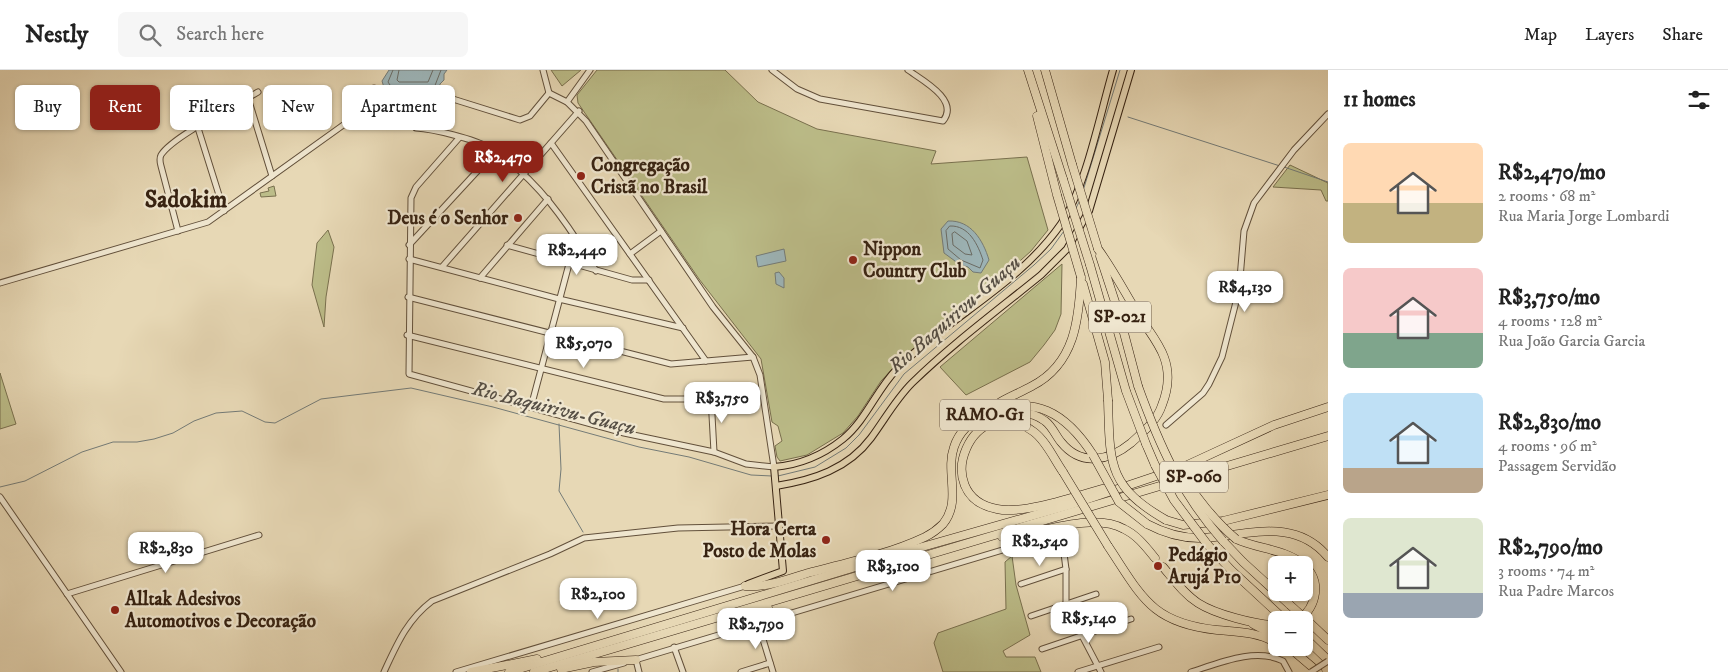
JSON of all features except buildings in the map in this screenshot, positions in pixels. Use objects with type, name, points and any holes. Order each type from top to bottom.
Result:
[{"type":"highway","name":"SP-021","points":[[1028,70],[1090,265],[1126,391],[1160,478],[1190,523],[1207,544],[1231,570],[1276,611]]},
{"type":"highway","name":"SP-021","points":[[1044,70],[1119,314],[1138,386],[1167,459],[1195,507],[1223,541],[1242,562],[1328,640]]},
{"type":"highway","points":[[1034,92],[1036,112],[1057,195],[1105,362],[1111,456],[1117,475],[1128,494],[1144,507],[1166,520],[1183,525],[1223,521],[1328,495]]},
{"type":"highway","points":[[1098,249],[1111,266],[1164,356],[1168,385],[1160,411],[1147,429],[1129,444],[1107,456],[1092,460],[1076,456],[1062,443],[1045,421],[1033,415],[1013,413],[998,418],[992,424],[977,432],[969,440],[964,450],[961,466],[969,491],[973,497],[988,507],[1009,510],[1153,477]]},
{"type":"highway","points":[[984,416],[994,404],[1042,380],[1065,355],[1076,329],[1081,277]]},
{"type":"highway","name":"RAMO-G1","points":[[745,586],[787,579],[850,562],[925,537],[944,523],[952,506],[950,466],[953,447],[962,431],[984,416],[1014,406],[1035,407],[1060,418],[1080,436],[1119,502],[1147,524],[1175,536],[1199,538],[1255,530],[1284,531],[1312,542],[1328,557]]},
{"type":"highway","name":"SP-060","points":[[509,672],[1070,505],[1199,460],[1274,425],[1328,407]]},
{"type":"highway","points":[[992,424],[1011,422],[1033,431],[1063,472],[1108,546],[1144,599],[1162,614],[1185,625],[1253,634],[1268,640]]},
{"type":"highway","name":"SP-060","points":[[534,672],[1328,436]]},
{"type":"highway","points":[[1167,459],[1210,514],[1236,539],[1252,546],[1290,556]]},
{"type":"highway","points":[[985,539],[1012,537],[1069,525],[1107,524],[1132,534],[1155,558]]},
{"type":"highway","points":[[1163,567],[1181,588],[1200,605],[1242,619],[1268,632]]},
{"type":"highway","points":[[1313,576],[1316,590],[1313,600]]},
{"type":"highway","points":[[729,630],[758,612],[795,600],[804,593]]},
{"type":"highway","points":[[1242,619],[1268,624]]},
{"type":"highway","points":[[1313,645],[1328,661]]},
{"type":"highway","points":[[471,672],[559,657]]},
{"type":"highway","points":[[1301,657],[1318,672]]},
{"type":"highway","points":[[539,672],[594,662],[636,660]]},
{"type":"main road","points":[[745,586],[783,571],[774,470],[802,462],[829,449],[844,438],[858,423],[896,370],[1014,273],[1049,239],[1061,224],[1078,190],[1113,70]]},
{"type":"main road","points":[[776,484],[821,476],[849,460],[871,438],[891,408],[911,384],[1061,256],[1078,234],[1092,204],[1131,70]]},
{"type":"street","points":[[459,138],[413,192],[409,245],[407,335],[407,371],[410,376],[632,435],[714,452],[746,464],[774,470],[760,375],[753,357],[714,307],[579,111],[567,102],[549,93],[543,70]]},
{"type":"street","points":[[567,102],[590,70]]},
{"type":"street","points":[[772,70],[810,96],[935,121],[945,120],[945,100],[938,92],[908,70]]},
{"type":"street","points":[[253,95],[258,92]]},
{"type":"street","points":[[455,100],[520,120],[530,116],[549,93]]},
{"type":"street","points":[[442,267],[579,111]]},
{"type":"street","points":[[253,114],[272,176]]},
{"type":"street","points":[[1166,425],[1203,393],[1217,370],[1227,342],[1239,290],[1244,231],[1254,203],[1284,164],[1328,114]]},
{"type":"street","points":[[0,283],[208,222],[342,125]]},
{"type":"street","points":[[178,231],[160,158],[167,148],[195,130]]},
{"type":"street","points":[[199,130],[224,212]]},
{"type":"street","points":[[431,130],[484,145],[523,175],[548,199],[596,271]]},
{"type":"street","points":[[552,143],[706,361]]},
{"type":"street","points":[[409,245],[495,152]]},
{"type":"street","points":[[480,278],[548,199]]},
{"type":"street","points":[[630,254],[662,231]]},
{"type":"street","points":[[507,245],[569,264],[632,280],[649,280]]},
{"type":"street","points":[[409,259],[559,299],[683,328]]},
{"type":"street","points":[[531,407],[569,264]]},
{"type":"street","points":[[408,297],[671,364],[753,357]]},
{"type":"street","points":[[407,335],[664,399],[711,398],[762,392]]},
{"type":"street","points":[[711,398],[714,452]]},
{"type":"street","points":[[0,497],[120,672]]},
{"type":"street","points":[[384,672],[405,628],[420,610],[432,601],[584,538],[678,528],[780,526]]},
{"type":"street","points":[[67,594],[259,534]]},
{"type":"street","points":[[592,672],[1057,534],[1062,538],[1066,569],[1066,605],[1101,672]]},
{"type":"street","points":[[1021,584],[1066,569]]},
{"type":"street","points":[[456,672],[745,586]]},
{"type":"street","points":[[1031,616],[1096,594]]},
{"type":"street","points":[[1042,649],[1130,619]]},
{"type":"street","points":[[758,623],[773,672]]},
{"type":"street","points":[[674,647],[682,672]]},
{"type":"street","points":[[1078,672],[1158,647]]},
{"type":"street","points":[[1191,672],[1231,660],[1266,655],[1283,661],[1289,672]]},
{"type":"street","points":[[636,660],[639,672]]},
{"type":"street","points":[[1311,672],[1328,661]]},
{"type":"street","points":[[741,672],[770,663]]},
{"type":"green space","points":[[551,70],[581,70],[562,86]]},
{"type":"green space","name":"Nippon Country Club","points":[[597,70],[725,70],[758,102],[817,129],[936,151],[931,164],[1027,157],[1048,230],[1031,251],[1011,269],[908,353],[881,381],[858,416],[843,433],[807,455],[780,461],[777,457],[775,446],[782,441],[778,426],[772,422],[761,359],[699,279],[578,103],[577,95]]},
{"type":"green space","points":[[1290,165],[1328,183],[1328,201],[1326,201],[1321,190],[1273,187]]},
{"type":"green space","points":[[274,186],[276,196],[261,197],[260,193],[269,191],[268,188]]},
{"type":"green space","points":[[328,230],[334,247],[326,297],[324,327],[312,285],[317,243]]},
{"type":"green space","points":[[1062,264],[1061,314],[1055,330],[1030,362],[966,395],[940,367]]},
{"type":"green space","points":[[0,373],[16,424],[0,429]]},
{"type":"green space","points":[[1012,556],[1016,585],[1030,635],[1003,651],[1006,657],[1035,657],[1041,672],[943,672],[934,643],[938,633],[1006,609],[1005,562]]},
{"type":"water","points":[[389,70],[447,70],[444,74],[444,80],[440,85],[383,85],[382,81]]},
{"type":"water","points":[[948,221],[963,224],[969,228],[983,245],[989,260],[981,273],[973,272],[968,267],[957,264],[944,253],[941,229]]},
{"type":"water","points":[[784,249],[786,261],[758,267],[756,256]]},
{"type":"water","points":[[779,272],[784,278],[784,288],[776,284],[775,273]]},
{"type":"waterway","name":"Rio Baquirivu-Guaçu","points":[[1083,191],[1120,70]]},
{"type":"waterway","points":[[1128,117],[1280,166]]},
{"type":"waterway","points":[[1284,167],[1328,182]]},
{"type":"waterway","name":"Rio Baquirivu-Guaçu","points":[[1076,208],[1080,200]]},
{"type":"waterway","name":"Rio Baquirivu-Guaçu","points":[[778,476],[815,467],[846,448],[859,435],[904,374],[1034,265],[1051,249],[1064,231]]},
{"type":"waterway","name":"Rio Baquirivu-Guaçu","points":[[0,487],[25,481],[82,452],[113,442],[137,442],[154,439],[173,433],[194,421],[216,413],[242,411],[265,422],[275,423],[321,399],[411,388],[493,407],[639,447],[689,457],[751,475],[772,476]]},
{"type":"waterway","points":[[559,424],[561,469],[559,491],[583,532]]},
{"type":"place","name":"Congregação Cristã no Brasil","points":[[581,176]]},
{"type":"place","name":"Deus é o Senhor","points":[[518,218]]},
{"type":"place","name":"Nippon Country Club","points":[[853,260]]},
{"type":"place","name":"Hora Certa Posto de Molas","points":[[826,540]]},
{"type":"place","name":"Pedágio Arujá P10","points":[[1158,566]]},
{"type":"place","name":"Alltak Adesivos Automotivos e Decoração","points":[[115,610]]},
{"type":"district","name":"Sadokim","points":[[186,200]]}]
